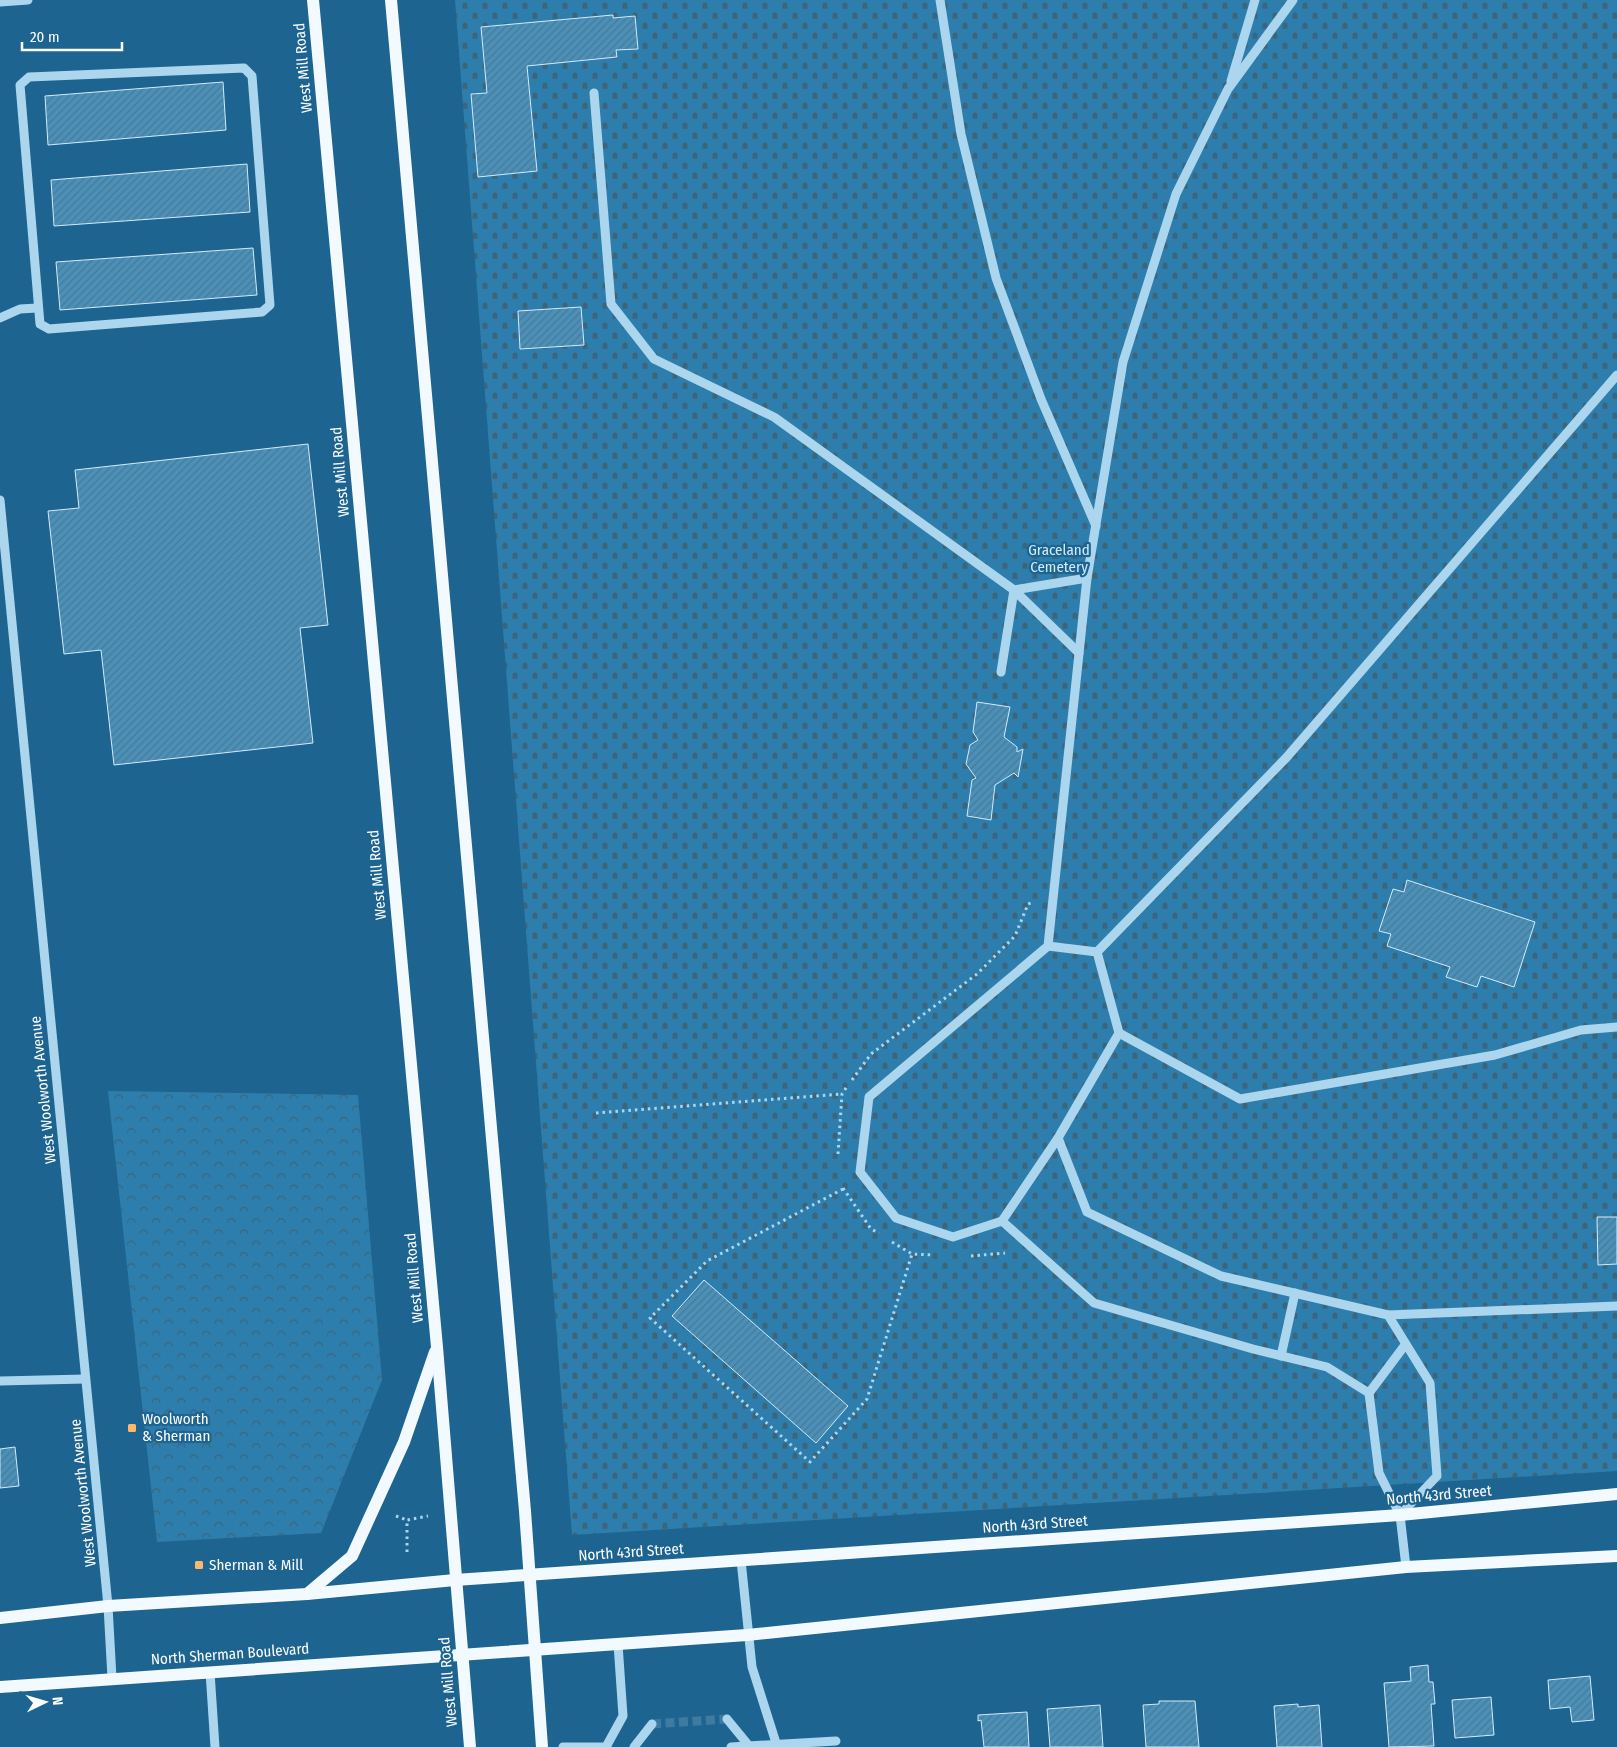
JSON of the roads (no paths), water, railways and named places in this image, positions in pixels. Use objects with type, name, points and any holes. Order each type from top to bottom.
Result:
[{"type":"main road","name":"West Mill Road","points":[[313,0],[437,1347],[470,1747]]},
{"type":"main road","points":[[391,0],[530,1575],[542,1747]]},
{"type":"main road","points":[[307,1594],[352,1556],[404,1442],[437,1347]]},
{"type":"main road","name":"North 43rd Street","points":[[455,1580],[1400,1515],[1617,1494]]},
{"type":"main road","points":[[462,1656],[747,1635],[1406,1567],[1617,1556]]},
{"type":"main road","points":[[0,1618],[108,1606],[307,1594],[455,1580]]},
{"type":"main road","name":"North Sherman Boulevard","points":[[0,1687],[462,1656]]},
{"type":"street","points":[[0,2],[28,0]]},
{"type":"street","points":[[940,0],[962,134],[996,278],[1041,399],[1096,527]]},
{"type":"street","points":[[1228,89],[1254,0]]},
{"type":"street","points":[[1097,952],[1119,1033],[1058,1138],[1002,1221],[953,1237],[896,1218],[860,1172],[869,1097],[1048,946],[1088,578],[1123,362],[1176,194],[1228,89],[1293,0]]},
{"type":"street","points":[[244,68],[252,76],[270,305],[262,312],[49,329],[40,324],[37,308],[20,85],[29,78],[244,68]]},
{"type":"street","points":[[594,93],[611,304],[654,359],[774,417],[1014,590],[1079,653]]},
{"type":"street","points":[[0,318],[20,310],[37,308]]},
{"type":"street","points":[[1097,952],[1286,758],[1617,375]]},
{"type":"street","name":"West Woolworth Avenue","points":[[0,500],[108,1606],[112,1678]]},
{"type":"street","points":[[1014,590],[1088,578]]},
{"type":"street","points":[[1001,672],[1014,590]]},
{"type":"street","points":[[1048,946],[1097,952]]},
{"type":"street","points":[[1119,1033],[1240,1099],[1496,1056],[1582,1030],[1617,1027]]},
{"type":"street","points":[[1058,1138],[1087,1212],[1221,1276],[1388,1315],[1617,1306]]},
{"type":"street","points":[[1002,1221],[1094,1303],[1282,1356],[1327,1366],[1369,1393]]},
{"type":"street","points":[[1282,1356],[1295,1293]]},
{"type":"street","points":[[1388,1315],[1430,1383],[1437,1476],[1400,1515]]},
{"type":"street","points":[[1405,1345],[1369,1393],[1379,1473],[1400,1515],[1406,1567]]},
{"type":"street","points":[[0,1381],[85,1379]]},
{"type":"street","points":[[740,1560],[752,1667],[777,1746]]},
{"type":"street","points":[[563,1747],[607,1747],[623,1716],[618,1644]]},
{"type":"street","points":[[210,1672],[216,1747]]},
{"type":"street","points":[[727,1719],[750,1747]]},
{"type":"street","points":[[634,1747],[652,1724]]},
{"type":"street","points":[[731,1747],[777,1746],[836,1741]]},
{"type":"tunnel","points":[[652,1724],[727,1719]]},
{"type":"place","name":"Woolworth & Sherman","points":[[132,1428]]},
{"type":"place","name":"Sherman & Mill","points":[[199,1565]]},
{"type":"park label","name":"Graceland Cemetery","points":[[1059,558]]}]
